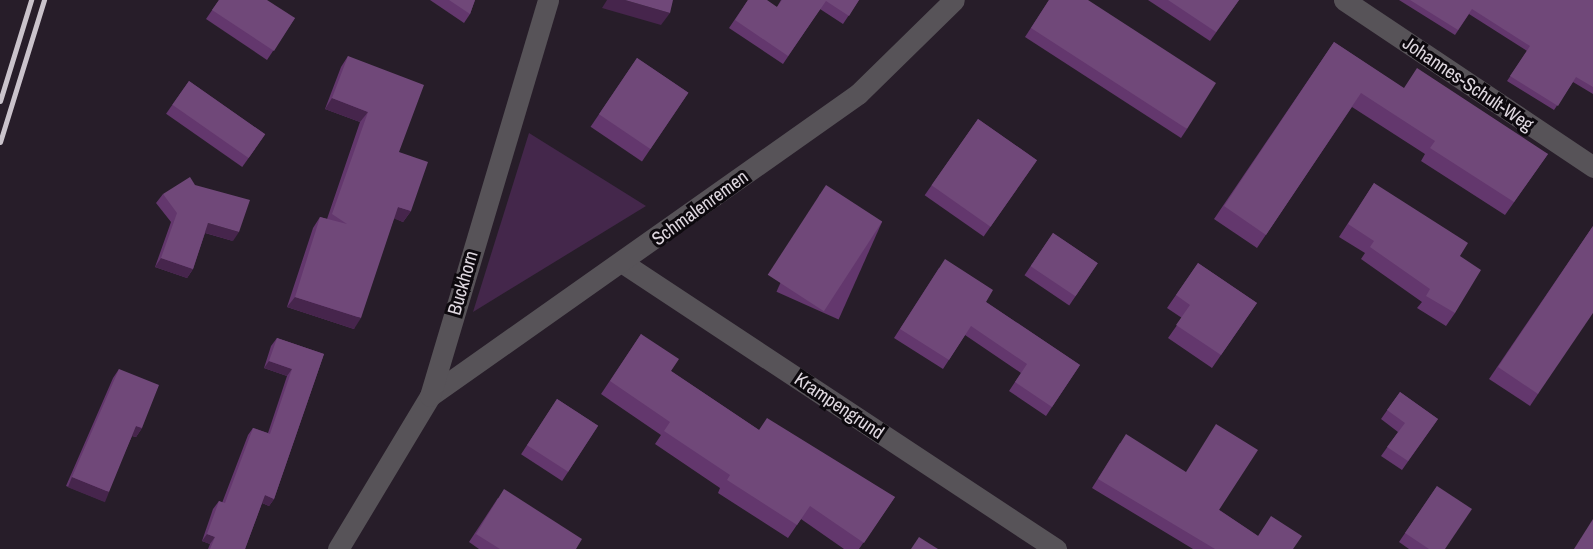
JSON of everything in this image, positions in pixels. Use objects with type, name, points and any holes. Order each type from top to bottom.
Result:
[{"type":"street","name":"Buckhorn","points":[[338,549],[430,396],[548,0]]},
{"type":"street","name":"Schmalenremen","points":[[430,396],[623,263],[858,94],[954,0]]},
{"type":"street","name":"Johannes-Schult-Weg","points":[[1344,0],[1593,167]]},
{"type":"street","name":"Krampengrund","points":[[623,263],[1056,549]]},
{"type":"shaded area","points":[[529,133],[646,206],[473,312]]},
{"type":"building","points":[[219,0],[267,0],[295,18],[274,51],[212,10]]},
{"type":"building","points":[[449,0],[475,0],[470,14]]},
{"type":"building","points":[[625,0],[673,0],[670,13]]},
{"type":"building","points":[[748,0],[767,0],[777,7],[782,0],[859,0],[849,16],[826,1],[788,56],[735,20]]},
{"type":"building","points":[[1049,0],[1088,0],[1216,83],[1187,129],[1031,28]]},
{"type":"building","points":[[1168,0],[1239,0],[1216,32]]},
{"type":"building","points":[[1410,0],[1593,0],[1593,87],[1576,77],[1558,106],[1510,76],[1530,46],[1472,9],[1458,30]]},
{"type":"building","points":[[1334,42],[1404,88],[1417,68],[1548,154],[1514,202],[1430,148],[1435,141],[1361,93],[1266,235],[1224,206]]},
{"type":"building","points":[[348,56],[424,85],[399,152],[428,162],[411,211],[398,207],[361,318],[295,297],[320,217],[347,224],[332,214],[368,112],[332,98]]},
{"type":"building","points":[[637,58],[688,93],[650,149],[599,114]]},
{"type":"building","points":[[189,81],[265,134],[249,158],[172,105]]},
{"type":"building","points":[[978,119],[1037,160],[991,227],[932,185]]},
{"type":"building","points":[[190,177],[195,185],[250,200],[239,232],[208,223],[193,269],[161,258],[177,213],[163,194]]},
{"type":"building","points":[[1374,183],[1468,243],[1460,256],[1481,270],[1455,313],[1426,296],[1430,289],[1370,247],[1374,241],[1348,224]]},
{"type":"building","points":[[826,185],[882,221],[824,311],[768,275]]},
{"type":"building","points":[[1593,226],[1593,313],[1538,394],[1498,367]]},
{"type":"building","points":[[1053,233],[1098,263],[1075,296],[1031,266]]},
{"type":"building","points":[[945,259],[993,290],[986,302],[1080,365],[1052,407],[1015,382],[1027,364],[971,326],[949,360],[900,329]]},
{"type":"building","points":[[1198,263],[1257,303],[1221,355],[1176,325],[1190,305],[1176,295]]},
{"type":"building","points":[[641,334],[679,359],[671,371],[759,430],[767,418],[895,497],[864,543],[810,506],[797,525],[727,480],[730,475],[664,431],[670,422],[610,381]]},
{"type":"building","points":[[277,338],[324,354],[274,499],[265,495],[245,549],[210,549],[215,537],[207,534],[219,501],[225,503],[253,428],[270,434],[292,369],[269,361]]},
{"type":"building","points":[[119,369],[159,385],[142,428],[136,426],[109,492],[72,477]]},
{"type":"building","points":[[1400,392],[1438,419],[1408,461],[1387,447],[1405,423],[1387,410]]},
{"type":"building","points":[[557,399],[598,426],[568,472],[527,445]]},
{"type":"building","points":[[1216,424],[1258,450],[1219,510],[1258,536],[1271,516],[1302,536],[1293,549],[1215,549],[1098,479],[1126,434],[1186,472]]},
{"type":"building","points":[[1437,486],[1472,509],[1445,549],[1429,549],[1405,533]]},
{"type":"building","points":[[504,489],[582,539],[576,549],[500,549],[476,534]]},
{"type":"building","points":[[1593,519],[1593,549],[1574,549]]},
{"type":"building","points":[[919,537],[938,549],[911,549]]},
{"type":"railway","points":[[0,101],[31,0]]},
{"type":"railway","points":[[0,142],[44,0]]}]
